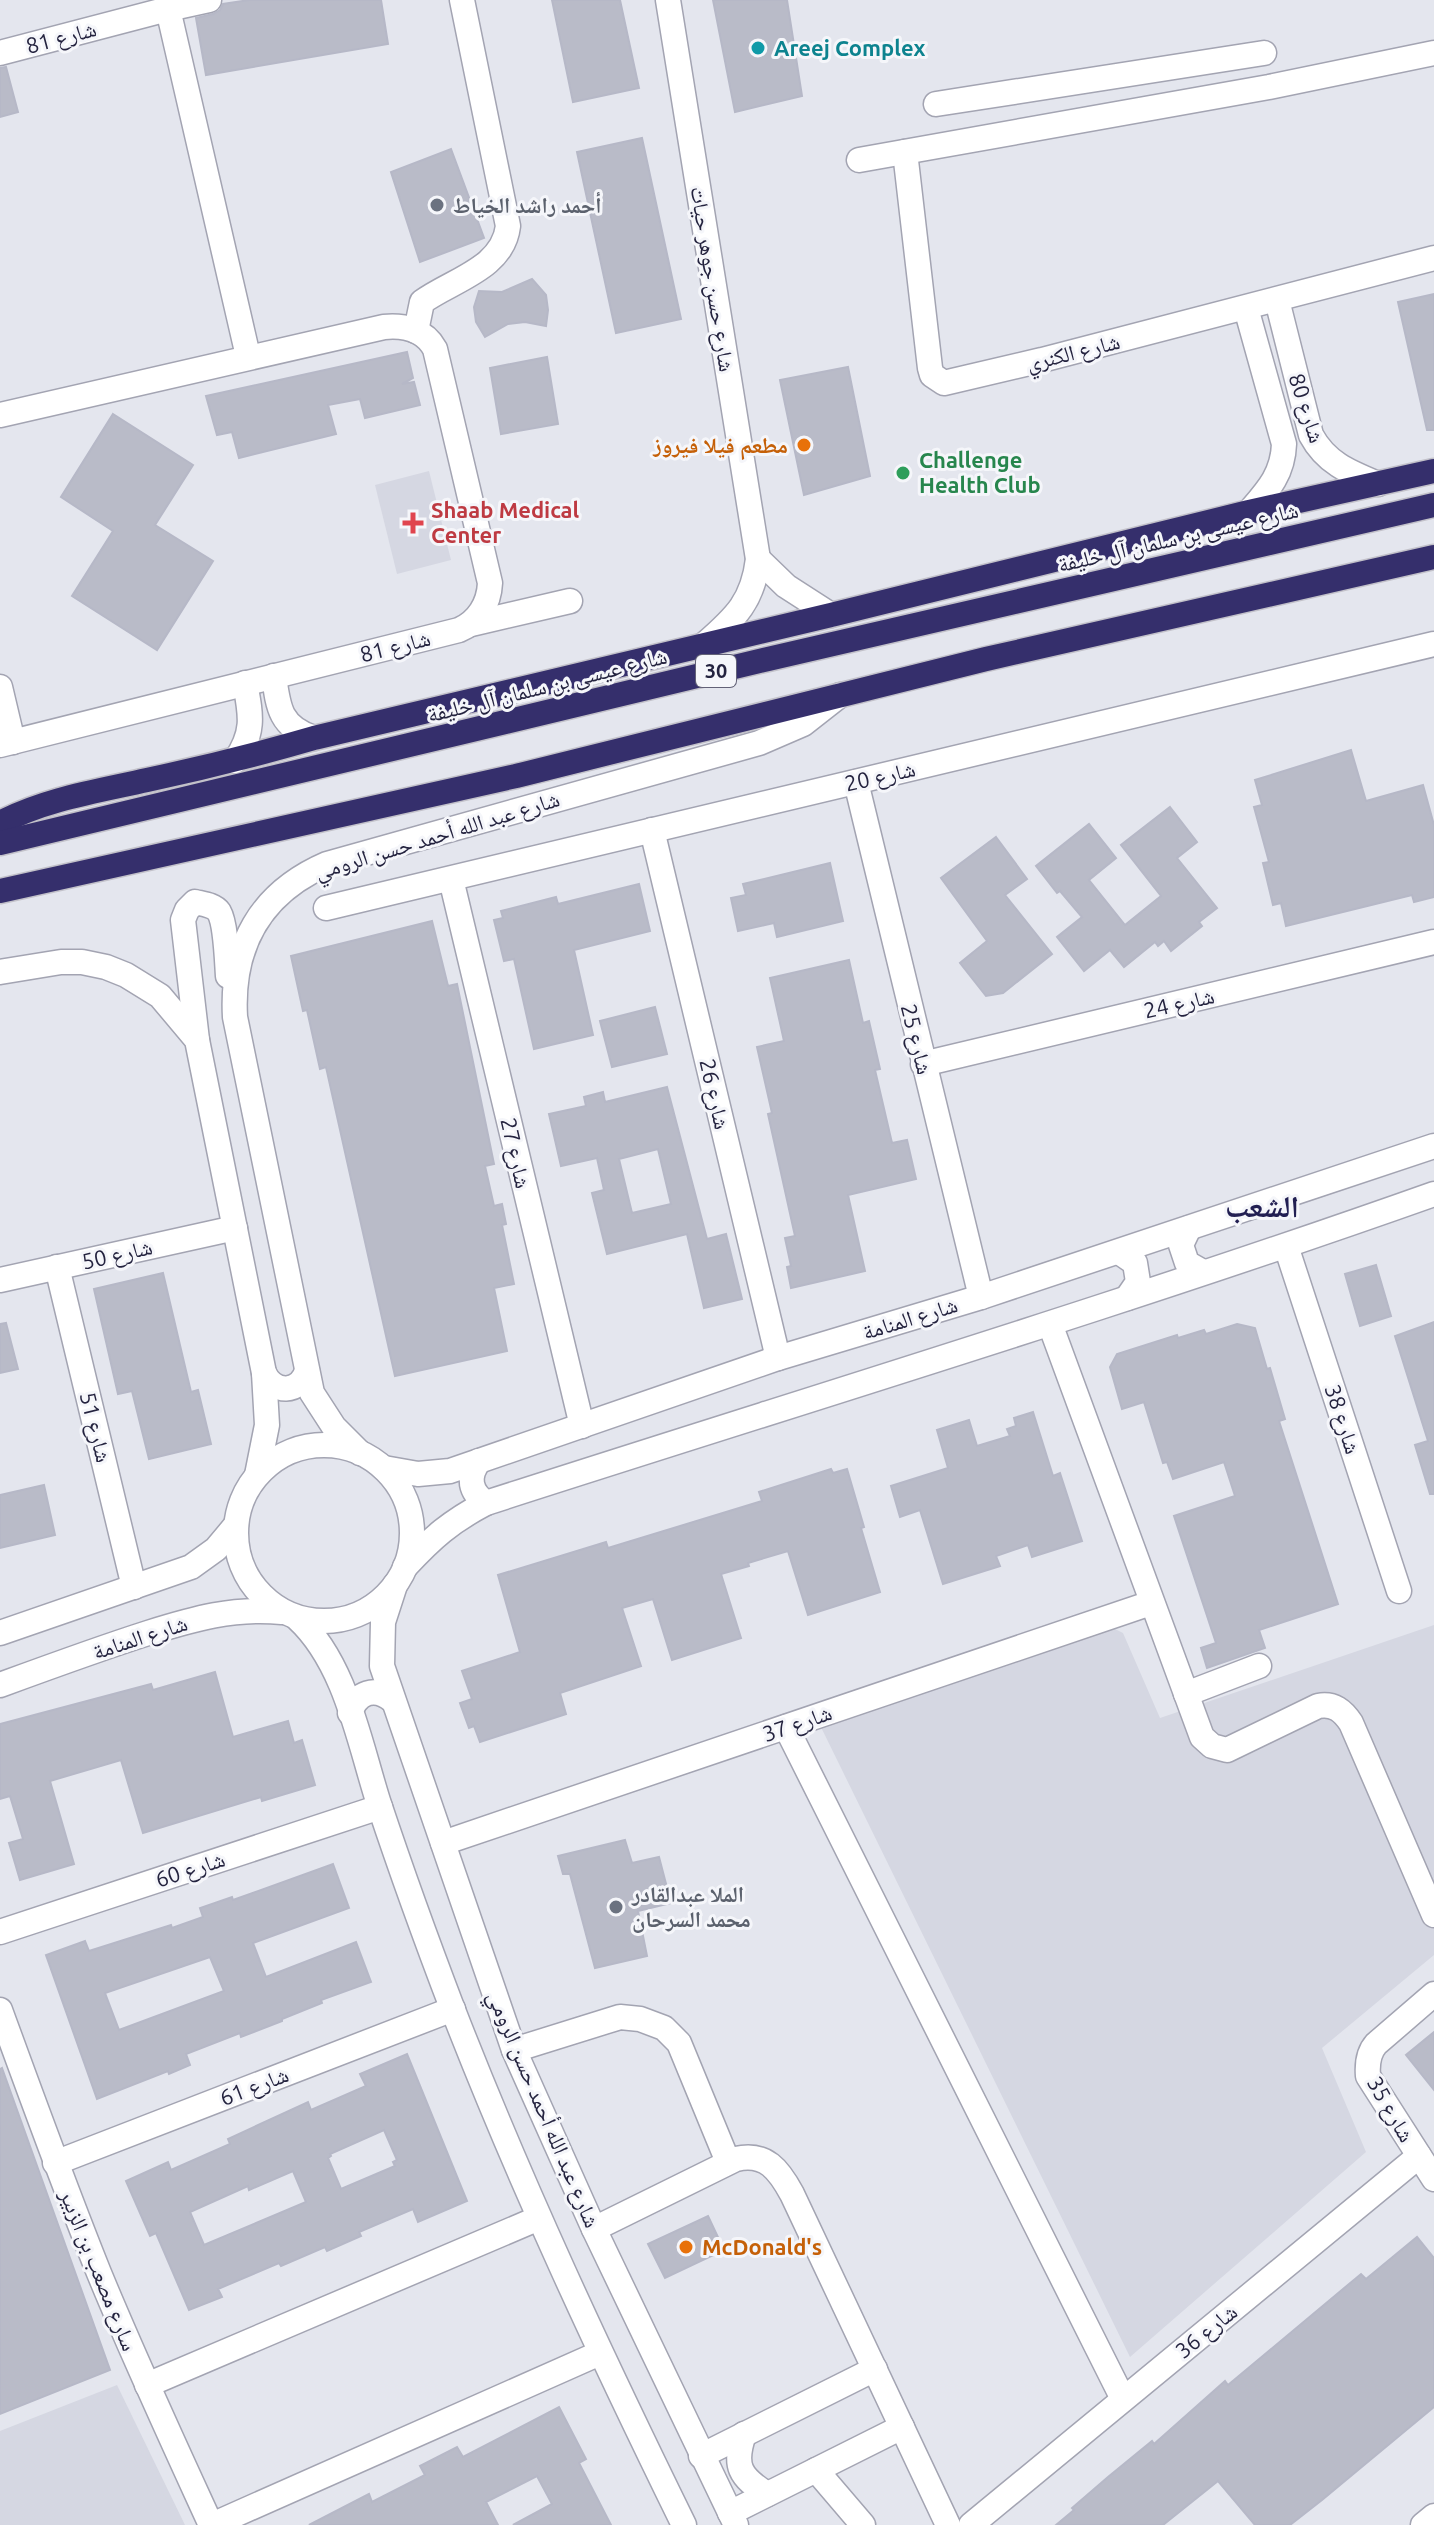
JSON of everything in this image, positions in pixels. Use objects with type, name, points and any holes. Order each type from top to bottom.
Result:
[{"type":"highway","points":[[0,823],[39,806],[73,797],[235,761],[314,738],[1249,512],[1434,471]]},
{"type":"highway","name":"شارع عيسى بن سلمان آل خليفة","points":[[0,843],[768,659],[1434,505]]},
{"type":"highway","points":[[0,891],[516,776],[986,659],[1434,557]]},
{"type":"street","name":"شارع 81","points":[[0,53],[209,0]]},
{"type":"street","points":[[416,331],[422,302],[482,268],[502,248],[507,237],[508,226],[462,0]]},
{"type":"street","name":"شارع حسن جوهر حيات","points":[[668,0],[758,559],[750,595],[741,611],[705,644]]},
{"type":"street","points":[[168,9],[248,356]]},
{"type":"street","points":[[936,104],[1264,53]]},
{"type":"street","points":[[859,160],[1269,87],[1434,53]]},
{"type":"street","name":"شارع الكنري","points":[[905,152],[930,368],[937,381],[950,383],[1434,258]]},
{"type":"street","name":"شارع 80","points":[[1277,300],[1311,435],[1318,448],[1331,462],[1378,484]]},
{"type":"street","name":"شارع 80","points":[[1246,308],[1284,444],[1284,459],[1279,473],[1249,512]]},
{"type":"street","points":[[0,415],[384,327],[416,331],[427,338],[435,349],[490,583],[487,601],[471,624]]},
{"type":"street","points":[[758,559],[786,586],[831,615]]},
{"type":"street","name":"شارع 81","points":[[0,687],[6,744],[570,601]]},
{"type":"street","name":"شارع 20","points":[[326,908],[1434,644]]},
{"type":"street","points":[[274,676],[282,713],[295,729],[314,738]]},
{"type":"street","points":[[235,761],[251,726],[252,714],[245,683]]},
{"type":"street","name":"شارع عبد الله أحمد حسن الرومي","points":[[360,1453],[334,1427],[312,1393],[235,1017],[234,994],[241,952],[257,920],[280,892],[310,871],[327,864],[759,743],[803,724],[840,695]]},
{"type":"street","name":"شارع 25","points":[[856,782],[981,1297]]},
{"type":"street","name":"شارع 26","points":[[652,830],[778,1358]]},
{"type":"street","name":"شارع 27","points":[[451,879],[582,1426]]},
{"type":"street","points":[[234,994],[228,977],[226,942],[219,913],[209,905],[195,902],[183,920],[197,1040],[264,1373],[267,1425],[257,1475]]},
{"type":"street","name":"شارع 24","points":[[923,1064],[1434,942]]},
{"type":"street","points":[[0,972],[61,962],[106,967],[126,975],[160,996],[197,1040]]},
{"type":"street","name":"شارع المنامة","points":[[384,1468],[410,1474],[439,1473],[479,1461],[778,1358],[981,1297],[1434,1146]]},
{"type":"street","points":[[400,1576],[411,1549],[410,1514],[405,1497],[384,1468],[360,1453],[333,1446],[304,1447],[271,1463],[257,1475],[247,1490],[239,1507],[236,1543],[239,1561],[257,1592],[290,1615],[324,1621],[351,1617],[368,1610],[400,1576],[436,1534],[486,1503],[1050,1324],[1434,1194]]},
{"type":"street","name":"شارع 50","points":[[0,1280],[235,1228]]},
{"type":"street","points":[[1189,1228],[1181,1245],[1187,1263],[1203,1272]]},
{"type":"street","name":"شارع 38","points":[[1286,1246],[1399,1591]]},
{"type":"street","points":[[1119,1252],[1135,1263],[1138,1282],[1127,1298]]},
{"type":"street","name":"شارع 51","points":[[57,1267],[134,1587]]},
{"type":"street","points":[[1050,1324],[1202,1737],[1219,1749],[1234,1748],[1318,1706],[1332,1706],[1346,1715],[1434,1915]]},
{"type":"street","points":[[264,1373],[272,1385],[286,1389],[300,1384],[307,1371]]},
{"type":"street","points":[[479,1461],[474,1467],[471,1483],[473,1491],[486,1503]]},
{"type":"street","points":[[0,1633],[177,1573],[205,1559],[236,1525]]},
{"type":"street","name":"شارع عبد الله أحمد حسن الرومي","points":[[400,1576],[383,1622],[382,1666],[514,2050],[594,2229],[733,2519]]},
{"type":"street","name":"شارع 37","points":[[443,1843],[1151,1603]]},
{"type":"street","name":"شارع المنامة","points":[[0,1685],[112,1644],[203,1616],[243,1610],[290,1615]]},
{"type":"street","name":"شارع عبد الله أحمد حسن الرومي","points":[[290,1615],[313,1634],[330,1659],[453,2009],[539,2218],[600,2353],[684,2525]]},
{"type":"street","points":[[1186,1694],[1259,1666]]},
{"type":"street","points":[[350,1713],[356,1700],[369,1692],[382,1693],[392,1700]]},
{"type":"street","points":[[786,1727],[1123,2399]]},
{"type":"street","name":"شارع 60","points":[[0,1932],[380,1807]]},
{"type":"street","name":"شارع 35","points":[[1419,2156],[1371,2080],[1368,2064],[1376,2044],[1434,1994]]},
{"type":"street","name":"شارع 61","points":[[55,2163],[453,2009]]},
{"type":"street","name":"سارع مصعب بن الزبير","points":[[0,2010],[55,2163],[147,2385],[212,2525]]},
{"type":"street","points":[[514,2050],[620,2017],[640,2019],[664,2028],[679,2043],[728,2162]]},
{"type":"street","points":[[1419,2156],[1434,2179]]},
{"type":"street","name":"شارع 36","points":[[971,2525],[1419,2156]]},
{"type":"street","points":[[594,2229],[728,2162],[746,2157],[757,2158],[774,2166],[781,2174],[948,2525]]},
{"type":"street","points":[[147,2385],[539,2218]]},
{"type":"street","points":[[212,2525],[600,2353]]},
{"type":"street","points":[[701,2456],[875,2369]]},
{"type":"street","points":[[733,2519],[767,2494],[902,2427]]},
{"type":"street","points":[[744,2434],[739,2459],[741,2472],[749,2483],[767,2494]]},
{"type":"street","points":[[816,2470],[863,2525]]},
{"type":"street","points":[[1423,2525],[1434,2516]]},
{"type":"shaded area","name":"Shaab Medical Center","points":[[429,471],[451,560],[397,574],[375,485]]},
{"type":"shaded area","points":[[1105,1624],[1123,1633],[1160,1718],[1434,1625],[1434,1955],[1322,2048],[1366,2152],[1130,2357],[816,1717]]},
{"type":"shaded area","points":[[117,2385],[185,2525],[0,2525],[0,2431]]},
{"type":"building","points":[[249,0],[381,0],[388,44],[206,75],[196,18],[213,14],[223,4]]},
{"type":"building","points":[[552,0],[620,0],[639,88],[573,102]]},
{"type":"building","name":"Areej Complex","points":[[713,0],[787,0],[802,96],[735,112]]},
{"type":"building","points":[[6,67],[18,112],[0,117],[0,68]]},
{"type":"building","points":[[642,138],[681,319],[616,333],[577,152]]},
{"type":"building","name":"أحمد راشد الخياط","points":[[451,149],[484,238],[420,262],[391,172]]},
{"type":"building","points":[[532,279],[546,295],[546,326],[525,322],[508,324],[485,337],[476,322],[474,307],[479,291],[502,292]]},
{"type":"building","points":[[1434,294],[1434,430],[1427,430],[1398,302]]},
{"type":"building","points":[[407,352],[413,378],[402,384],[414,382],[420,405],[365,418],[360,399],[328,405],[336,434],[239,458],[232,432],[217,435],[206,396]]},
{"type":"building","points":[[547,357],[558,424],[501,434],[490,368]]},
{"type":"building","points":[[848,367],[870,476],[804,495],[780,380]]},
{"type":"building","points":[[113,414],[193,465],[155,525],[213,561],[157,650],[72,596],[113,531],[61,497]]},
{"type":"building","points":[[1351,750],[1366,801],[1423,785],[1434,825],[1434,897],[1414,902],[1412,895],[1286,926],[1281,903],[1273,905],[1263,863],[1269,862],[1254,807],[1262,805],[1255,780]]},
{"type":"building","points":[[1170,807],[1197,842],[1177,858],[1217,908],[1199,922],[1202,926],[1171,951],[1164,941],[1158,946],[1155,942],[1124,967],[1110,950],[1084,971],[1057,937],[1082,917],[1060,891],[1057,893],[1036,866],[1089,824],[1116,858],[1089,880],[1125,925],[1161,896],[1121,845]]},
{"type":"building","points":[[996,837],[1027,879],[1005,895],[1052,954],[1003,993],[986,996],[960,963],[987,941],[941,878]]},
{"type":"building","points":[[830,863],[843,921],[777,937],[774,923],[738,931],[731,898],[746,895],[743,884]]},
{"type":"building","points":[[639,884],[650,931],[574,950],[593,1035],[534,1049],[514,959],[504,961],[494,920],[503,918],[501,911],[556,897],[558,904]]},
{"type":"building","points":[[432,921],[448,986],[457,984],[494,1164],[485,1166],[494,1206],[502,1204],[506,1224],[502,1225],[514,1284],[494,1288],[507,1351],[395,1376],[326,1067],[320,1069],[291,956]]},
{"type":"building","points":[[849,960],[863,1023],[869,1021],[880,1069],[875,1070],[892,1143],[907,1140],[916,1179],[848,1195],[865,1271],[791,1288],[787,1267],[791,1266],[785,1238],[795,1236],[768,1114],[772,1113],[757,1047],[784,1041],[770,978]]},
{"type":"building","points":[[655,1007],[667,1054],[612,1067],[600,1021]]},
{"type":"building","points":[[667,1087],[707,1239],[726,1234],[742,1299],[704,1308],[687,1234],[607,1254],[592,1193],[604,1190],[597,1158],[561,1166],[549,1114],[586,1106],[584,1097],[603,1092],[605,1102]],"holes":[[[658,1149],[671,1204],[632,1213],[619,1159]]]},
{"type":"building","points":[[1376,1265],[1391,1316],[1360,1326],[1345,1274]]},
{"type":"building","points":[[163,1273],[191,1392],[198,1390],[211,1444],[149,1459],[132,1391],[118,1394],[94,1289]]},
{"type":"building","points":[[1434,1322],[1434,1494],[1430,1494],[1415,1445],[1428,1441],[1395,1336]]},
{"type":"building","points":[[6,1323],[18,1369],[0,1373],[0,1324]]},
{"type":"building","points":[[1237,1324],[1255,1328],[1267,1369],[1270,1368],[1285,1419],[1279,1421],[1338,1604],[1259,1630],[1265,1648],[1207,1668],[1201,1648],[1216,1643],[1174,1516],[1235,1496],[1224,1462],[1173,1479],[1167,1462],[1163,1463],[1144,1402],[1122,1409],[1110,1367],[1117,1354],[1177,1335],[1178,1338],[1204,1330],[1206,1334]]},
{"type":"building","points":[[1033,1412],[1053,1476],[1060,1473],[1082,1541],[1032,1557],[1028,1545],[996,1556],[1000,1566],[943,1584],[920,1510],[900,1517],[891,1486],[948,1468],[937,1430],[969,1420],[977,1446],[1010,1436],[1007,1429],[1016,1426],[1014,1418]]},
{"type":"building","points":[[831,1469],[833,1473],[847,1469],[880,1592],[808,1615],[788,1551],[748,1563],[749,1566],[721,1574],[741,1638],[672,1660],[653,1599],[622,1608],[641,1666],[560,1693],[566,1714],[480,1742],[474,1726],[469,1728],[460,1703],[472,1699],[462,1671],[520,1652],[498,1575],[606,1542],[608,1548],[762,1501],[759,1492]]},
{"type":"building","points":[[44,1485],[55,1535],[0,1548],[0,1495]]},
{"type":"building","points":[[215,1672],[233,1737],[288,1721],[294,1743],[302,1740],[315,1785],[262,1801],[261,1797],[143,1833],[121,1760],[50,1781],[74,1864],[20,1880],[9,1843],[23,1839],[10,1796],[0,1799],[0,1724],[151,1684],[153,1690]]},
{"type":"building","name":"الملا عبدالقادر محمد السرحان","points":[[625,1840],[632,1863],[659,1857],[671,1903],[638,1911],[647,1956],[595,1968],[570,1874],[563,1874],[558,1856]]},
{"type":"building","points":[[333,1864],[349,1908],[253,1943],[266,1977],[356,1942],[371,1982],[321,2000],[322,2003],[241,2037],[240,2033],[186,2054],[190,2065],[97,2099],[46,1955],[85,1941],[89,1951],[171,1925],[172,1928],[203,1917],[200,1908],[232,1897],[233,1900]],"holes":[[[210,1957],[224,1991],[119,2030],[105,1993]]]},
{"type":"building","points":[[1434,2032],[1434,2090],[1406,2055]]},
{"type":"building","points":[[407,2054],[467,2201],[418,2222],[413,2209],[359,2232],[361,2236],[327,2251],[325,2247],[281,2266],[279,2263],[218,2289],[222,2297],[189,2310],[156,2233],[150,2236],[126,2181],[168,2162],[171,2170],[230,2144],[228,2139],[308,2102],[311,2110],[366,2086],[360,2074]],"holes":[[[384,2130],[397,2160],[393,2162],[395,2166],[341,2189],[328,2158],[330,2154]],[[293,2171],[306,2202],[204,2245],[190,2212],[248,2186],[249,2190]]]},
{"type":"building","points":[[0,2069],[110,2370],[0,2414]]},
{"type":"building","name":"McDonald's","points":[[708,2216],[724,2250],[665,2278],[648,2244]]},
{"type":"building","points":[[1417,2237],[1434,2258],[1434,2407],[1322,2500],[1290,2525],[1255,2525],[1218,2481],[1163,2525],[1056,2525],[1108,2477],[1152,2441],[1154,2444],[1225,2381],[1228,2385],[1361,2274],[1366,2279]]},
{"type":"building","points":[[559,2407],[586,2459],[579,2463],[611,2525],[513,2525],[552,2504],[537,2476],[486,2502],[498,2525],[309,2525],[369,2494],[372,2502],[425,2475],[420,2466],[457,2447],[463,2457]]},
{"type":"place","name":"Areej Complex","points":[[758,48]]},
{"type":"place","name":"أحمد راشد الخياط","points":[[437,205]]},
{"type":"place","name":"مطعم فيلا فيروز","points":[[804,445]]},
{"type":"place","name":"Challenge Health Club","points":[[903,473]]},
{"type":"place","name":"Shaab Medical Center","points":[[413,523]]},
{"type":"place","name":"الملا عبدالقادر محمد السرحان","points":[[616,1907]]},
{"type":"place","name":"McDonald's","points":[[686,2247]]},
{"type":"district","name":"الشعب","points":[[1262,1207]]}]
